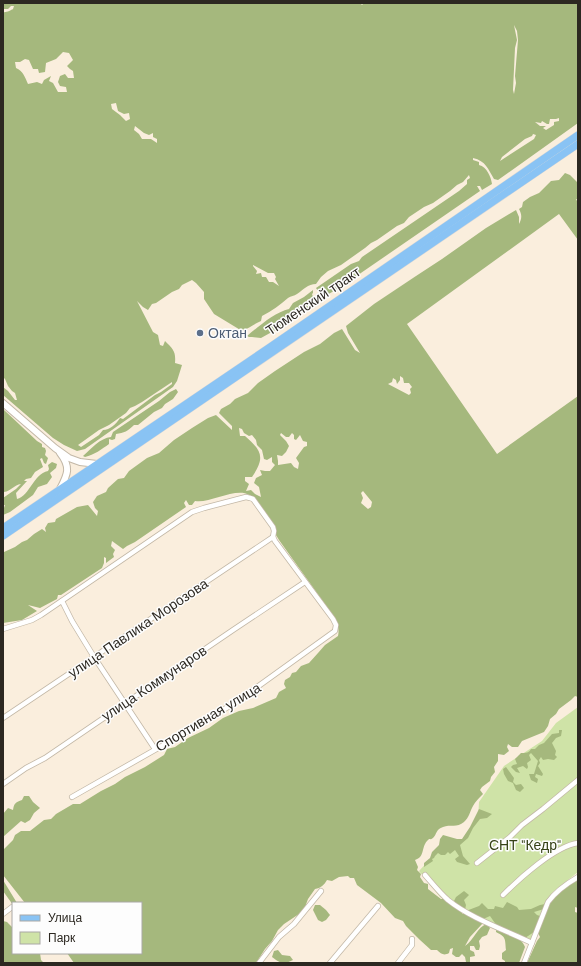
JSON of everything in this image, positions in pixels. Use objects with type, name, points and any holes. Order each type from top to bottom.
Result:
[{"type":"main road","name":"Тюменский тракт","points":[[3,528],[578,135]]},
{"type":"main road","name":"Тюменский тракт","points":[[3,536],[578,144]]},
{"type":"street","points":[[3,403],[55,448],[75,461],[86,464],[97,464]]},
{"type":"street","points":[[55,448],[65,461],[67,469],[65,480],[60,489]]},
{"type":"street","points":[[3,629],[32,620],[41,615],[192,512],[239,498],[253,499],[273,528],[273,537],[305,582]]},
{"type":"street","name":"улица Павлика Морозова","points":[[3,718],[273,537]]},
{"type":"street","name":"Спортивная улица","points":[[72,797],[204,722],[239,700],[335,631],[336,625],[305,582]]},
{"type":"street","name":"улица Коммунаров","points":[[3,784],[26,768],[45,758],[305,582]]},
{"type":"street","points":[[62,601],[72,621],[94,657],[155,749]]},
{"type":"street","points":[[477,863],[510,837],[522,825],[577,783]]},
{"type":"street","points":[[503,895],[523,876],[554,853],[570,845],[578,843]]},
{"type":"street","points":[[424,875],[449,901],[465,912],[523,939],[531,945]]},
{"type":"street","points":[[524,963],[548,902],[557,891],[578,877]]},
{"type":"street","points":[[259,963],[321,891]]},
{"type":"street","points":[[330,963],[378,906]]},
{"type":"street","points":[[3,914],[12,907]]},
{"type":"street","points":[[398,963],[412,945],[412,938]]},
{"type":"green space","points":[[3,3],[360,3],[362,5],[362,3],[578,3],[578,123],[498,180],[494,179],[484,163],[473,158],[473,160],[479,162],[479,165],[482,166],[490,175],[492,184],[482,190],[480,186],[477,186],[480,191],[349,282],[327,295],[279,328],[261,338],[247,336],[272,316],[289,309],[293,303],[313,290],[313,297],[319,296],[322,293],[316,288],[351,264],[359,261],[362,257],[459,191],[467,184],[467,180],[470,178],[469,175],[463,182],[433,203],[409,217],[404,223],[371,243],[341,265],[328,271],[316,284],[308,286],[297,294],[288,298],[276,308],[262,316],[261,321],[242,331],[214,314],[204,299],[204,292],[192,280],[156,303],[152,304],[148,310],[137,301],[153,332],[158,335],[160,345],[163,346],[165,341],[173,350],[175,363],[182,365],[177,381],[173,387],[85,449],[77,451],[53,438],[3,395],[3,387],[15,400],[17,400],[15,393],[8,386],[3,377],[3,12],[13,9],[14,6],[11,6],[8,9],[3,9]],"holes":[[[514,25],[517,31],[518,40],[514,94],[515,48],[517,40]],[[63,52],[69,53],[73,60],[67,66],[73,71],[74,78],[68,78],[65,74],[60,76],[58,82],[60,86],[66,87],[67,92],[58,92],[53,83],[49,81],[51,76],[44,80],[42,84],[37,82],[28,84],[25,77],[16,68],[15,62],[20,62],[25,59],[29,60],[33,69],[38,69],[39,73],[45,72],[46,63],[56,59]],[[116,103],[118,111],[124,114],[129,113],[130,119],[126,121],[112,109],[111,104]],[[559,118],[559,121],[554,122],[554,125],[546,130],[543,128],[546,126],[540,126],[535,122],[541,123],[542,121],[549,124],[550,119]],[[135,126],[149,135],[153,133],[153,137],[157,139],[157,143],[151,139],[142,139],[134,130]],[[533,134],[536,135],[534,139],[500,161],[502,157]],[[253,265],[268,273],[274,273],[276,277],[275,279],[279,286],[273,282],[269,282],[266,277],[262,277],[261,273],[256,274],[257,271]],[[172,382],[172,384],[123,419],[120,418],[110,428],[103,430],[99,435],[81,447],[78,445]]]},
{"type":"green space","points":[[565,173],[570,175],[578,183],[578,199],[576,199],[578,203],[578,240],[559,214],[407,324],[497,454],[578,396],[578,697],[575,696],[559,709],[550,719],[544,732],[522,741],[518,747],[512,747],[508,744],[507,747],[509,751],[504,755],[498,754],[498,761],[494,767],[495,772],[490,781],[480,790],[483,794],[474,804],[466,820],[459,825],[446,826],[439,829],[433,838],[429,839],[425,844],[422,855],[415,860],[418,867],[417,870],[421,874],[420,877],[424,883],[428,884],[428,889],[441,899],[447,898],[463,914],[467,914],[483,923],[470,937],[465,946],[481,928],[487,924],[490,928],[487,935],[482,937],[479,941],[479,950],[476,950],[474,946],[470,946],[470,950],[474,952],[475,956],[470,957],[470,963],[466,962],[465,957],[462,954],[459,957],[456,957],[452,954],[453,948],[446,954],[437,950],[431,950],[406,926],[403,921],[395,918],[381,903],[357,885],[354,878],[350,878],[348,876],[339,877],[332,881],[327,880],[322,886],[315,889],[308,899],[305,907],[299,914],[278,930],[256,963],[74,963],[68,954],[142,954],[142,902],[24,902],[3,875],[3,850],[13,840],[15,835],[21,831],[30,831],[44,820],[51,819],[56,814],[73,804],[80,804],[164,755],[167,749],[175,747],[188,738],[209,728],[223,718],[239,711],[253,708],[276,698],[279,692],[286,688],[284,684],[285,680],[290,677],[292,673],[296,672],[301,666],[309,663],[325,645],[338,636],[338,627],[332,614],[279,540],[254,499],[250,495],[244,493],[230,494],[208,500],[195,501],[192,505],[189,505],[186,500],[184,503],[186,507],[123,549],[112,541],[111,546],[115,550],[113,554],[114,557],[106,563],[106,558],[104,557],[102,568],[61,595],[58,595],[57,599],[40,608],[28,605],[37,611],[22,620],[3,623],[4,552],[27,540],[42,529],[46,532],[45,528],[48,523],[55,522],[56,519],[77,507],[88,505],[97,516],[98,511],[93,502],[97,496],[106,492],[108,488],[118,479],[124,478],[129,471],[147,458],[159,453],[174,440],[208,418],[216,415],[232,430],[232,426],[219,413],[221,409],[235,399],[248,393],[258,383],[275,371],[304,352],[320,344],[334,333],[342,329],[355,350],[360,353],[348,333],[346,326],[374,304],[486,228],[516,210],[519,217],[519,224],[521,220],[521,213],[519,209],[522,207],[523,202],[539,193],[551,181],[559,180]],"holes":[[[400,376],[403,378],[404,383],[409,383],[412,387],[409,395],[388,384],[392,382],[393,378],[396,380],[397,384],[400,380]],[[239,428],[249,436],[252,435],[256,440],[257,445],[262,450],[264,459],[267,460],[272,457],[272,462],[275,465],[270,471],[260,470],[262,475],[256,478],[254,483],[259,487],[261,497],[251,490],[246,491],[249,484],[245,481],[245,477],[252,477],[259,464],[260,454],[255,446],[245,436],[240,436]],[[281,433],[286,437],[289,437],[292,433],[294,435],[294,439],[296,440],[300,435],[303,441],[307,442],[307,446],[304,447],[296,458],[299,463],[298,469],[291,463],[278,465],[277,455],[282,456],[289,446],[280,435]],[[363,491],[372,502],[371,507],[368,509],[361,503],[363,498],[361,493]]]},
{"type":"green space","points":[[176,389],[178,392],[173,399],[162,408],[154,412],[138,425],[134,425],[126,431],[116,434],[115,439],[109,439],[109,444],[98,452],[85,457],[83,456],[103,439],[111,437],[113,432]]},
{"type":"green space","points":[[3,409],[42,444],[42,447],[45,448],[46,451],[45,455],[48,458],[46,464],[42,458],[40,459],[43,467],[35,472],[31,478],[24,481],[27,481],[16,493],[17,499],[25,494],[39,476],[48,471],[48,465],[52,462],[57,464],[56,468],[50,473],[52,477],[47,484],[38,487],[33,495],[10,512],[3,515],[3,508],[5,505],[3,505],[3,498],[21,484],[4,492],[3,496]]},
{"type":"green space","name":"СНТ \"Кедр\"","points":[[578,707],[578,872],[549,897],[530,943],[462,912],[440,897],[419,871],[444,844],[463,839],[478,820],[479,802],[504,766],[542,741],[556,723]]},
{"type":"green space","points":[[559,730],[562,730],[561,736],[556,738],[552,743],[556,751],[555,755],[557,757],[554,760],[543,760],[541,757],[538,766],[543,774],[542,776],[536,774],[535,777],[538,779],[537,783],[531,780],[529,774],[534,774],[538,761],[531,753],[529,755],[531,760],[527,763],[527,769],[523,766],[517,768],[520,773],[516,772],[511,767],[517,764],[515,759],[521,753],[535,749],[544,743],[552,734],[559,733]]},
{"type":"green space","points":[[506,767],[514,778],[513,782],[516,785],[521,784],[524,788],[520,792],[516,790],[513,783],[508,781],[504,774],[503,769]]},
{"type":"green space","points":[[24,796],[29,796],[40,808],[34,813],[30,820],[25,823],[21,821],[3,837],[3,814],[8,808],[13,810],[15,804],[22,800]]},
{"type":"green space","points":[[479,809],[492,814],[487,818],[480,819],[468,838],[460,845],[463,856],[470,864],[467,865],[457,862],[455,859],[459,856],[455,850],[450,854],[448,852],[445,855],[438,853],[432,859],[433,861],[424,867],[424,863],[430,858],[432,852],[439,845],[440,839],[443,835],[462,839]]},
{"type":"green space","points":[[3,880],[16,902],[12,902],[12,904],[3,891]]},
{"type":"green space","points":[[578,880],[578,908],[575,907],[575,912],[578,913],[578,963],[527,963],[540,937],[538,933],[554,896],[566,886]]},
{"type":"green space","points":[[464,891],[469,895],[464,900],[466,905],[465,910],[454,901],[456,897]]},
{"type":"green space","points":[[507,902],[517,907],[519,910],[531,909],[545,904],[544,909],[534,912],[540,916],[534,932],[525,938],[519,934],[497,926],[490,916],[481,920],[466,911],[479,906],[482,903],[488,909],[494,909],[495,906],[503,908]]},
{"type":"green space","points":[[315,905],[320,905],[330,915],[326,920],[322,922],[318,920],[313,910]]},
{"type":"green space","points":[[3,921],[7,922],[12,927],[12,954],[40,954],[41,960],[44,963],[3,963]]},
{"type":"green space","points":[[496,930],[505,932],[523,943],[525,947],[519,963],[505,963],[502,959],[502,953],[506,950],[505,940],[502,935],[496,932]]},
{"type":"green space","points":[[278,950],[282,955],[290,956],[293,960],[284,963],[277,961],[272,957],[274,951]]},
{"type":"place","name":"Октан","points":[[200,333]]}]
